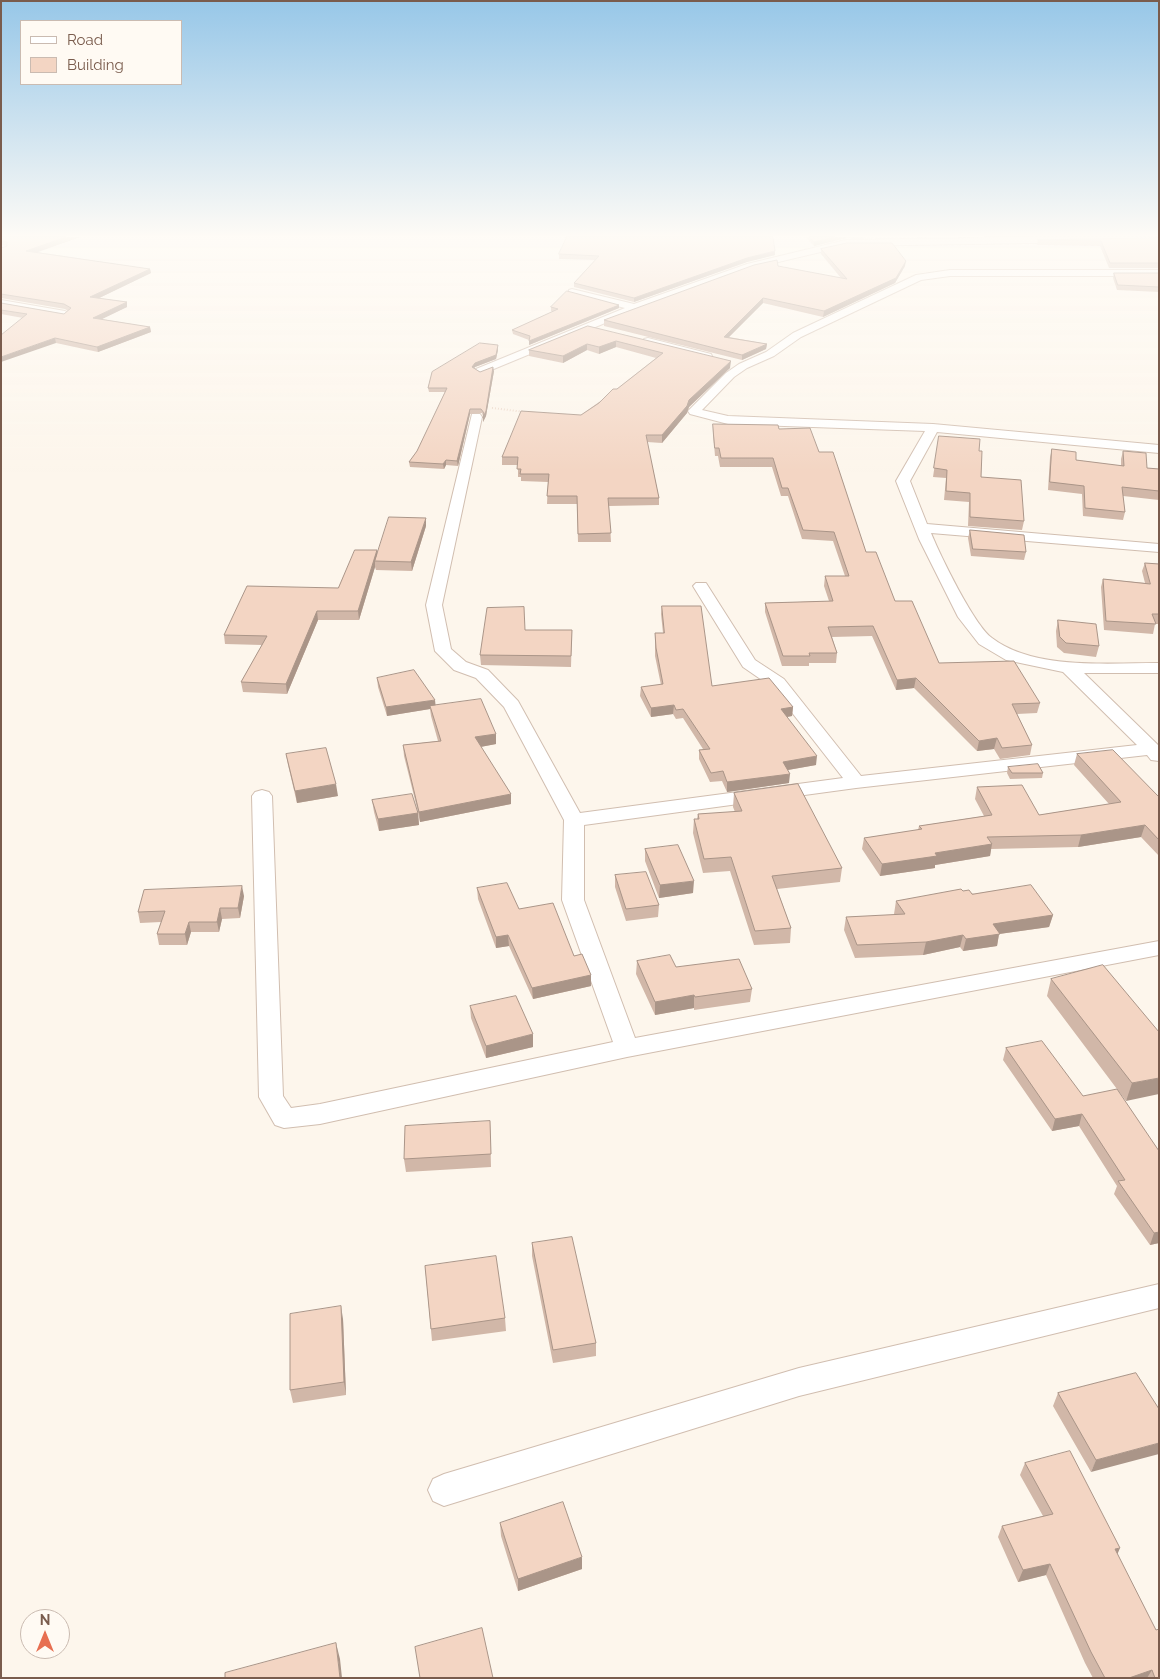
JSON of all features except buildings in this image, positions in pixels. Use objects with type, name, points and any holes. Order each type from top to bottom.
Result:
[{"type":"street","points":[[480,371],[615,315]]},
{"type":"street","points":[[838,315],[797,335],[770,354],[743,366],[730,375],[694,411],[728,420],[933,428],[1159,449]]},
{"type":"street","points":[[588,327],[607,331]]},
{"type":"street","points":[[634,338],[743,366]]},
{"type":"street","points":[[480,412],[434,605],[443,651],[460,666],[482,674],[512,705],[574,820],[573,900],[627,1048]]},
{"type":"street","points":[[933,428],[903,481],[926,539],[966,617],[985,640],[1012,656],[1069,668],[1159,668]]},
{"type":"street","points":[[922,528],[1159,548]]},
{"type":"street","points":[[701,586],[749,663],[778,683],[856,782]]},
{"type":"street","points":[[1069,668],[1155,753]]},
{"type":"street","points":[[574,820],[856,782],[1155,753]]},
{"type":"street","points":[[262,796],[271,1097],[284,1118],[320,1114],[627,1048],[1159,948]]},
{"type":"street","points":[[444,1490],[799,1382],[1159,1296]]},
{"type":"path","points":[[480,412],[531,412]]}]
